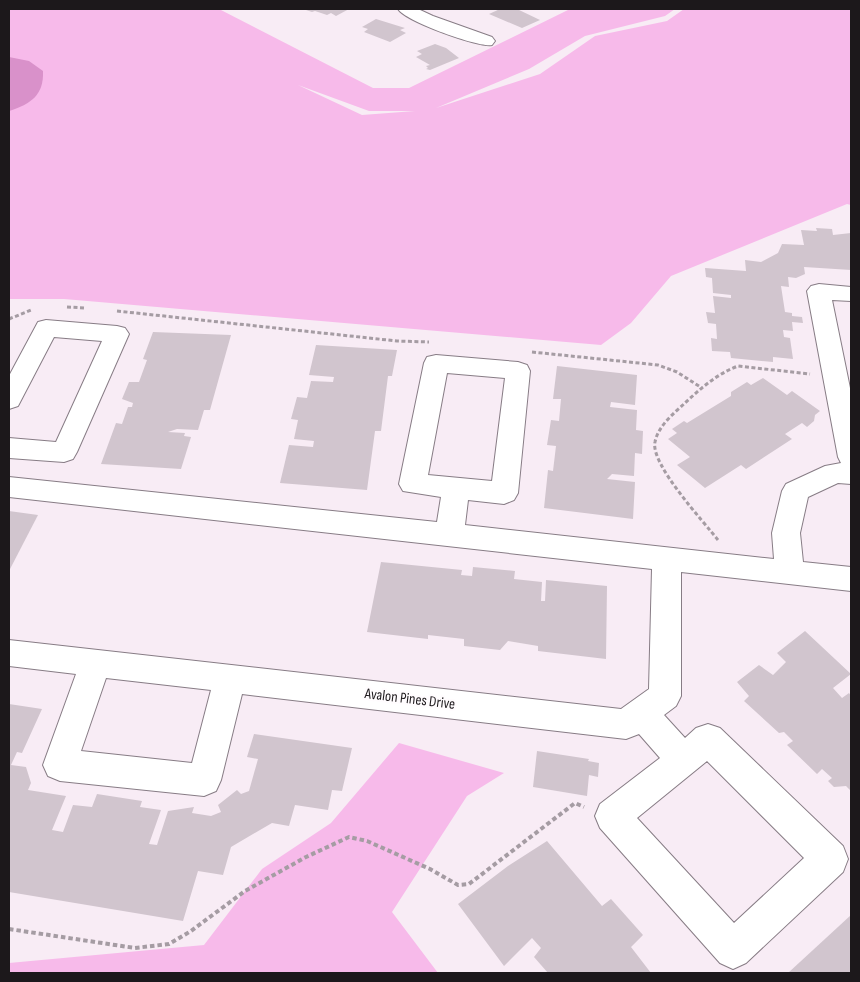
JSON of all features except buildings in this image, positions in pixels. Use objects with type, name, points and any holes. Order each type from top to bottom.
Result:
[{"type":"street","points":[[406,9],[427,20],[486,41]]},
{"type":"street","points":[[427,20],[449,9]]},
{"type":"street","points":[[851,294],[819,291],[851,457]]},
{"type":"street","points":[[9,400],[46,328],[117,334],[64,452],[12,456]]},
{"type":"street","points":[[436,363],[518,371],[504,493],[456,488],[413,484],[436,363]]},
{"type":"street","points":[[790,572],[786,532],[796,491],[835,472],[851,474]]},
{"type":"street","points":[[9,487],[851,578]]},
{"type":"street","points":[[449,535],[456,488]]},
{"type":"street","name":"Avalon Pines Drive","points":[[9,652],[626,724],[666,696],[667,559]]},
{"type":"street","points":[[96,662],[60,765],[204,780],[230,678]]},
{"type":"street","points":[[641,713],[683,760]]},
{"type":"street","points":[[708,740],[830,860],[733,950],[612,816],[683,760],[708,740]]},
{"type":"path","points":[[59,306],[92,308]]},
{"type":"path","points":[[9,319],[36,309]]},
{"type":"path","points":[[111,310],[179,316],[397,342],[432,342]]},
{"type":"path","points":[[528,352],[658,365],[677,372],[702,388]]},
{"type":"path","points":[[728,565],[725,549],[667,474],[657,456],[654,444],[658,433],[675,413],[702,388],[724,372],[738,366],[836,376]]},
{"type":"path","points":[[9,928],[135,948],[155,947],[169,944],[191,931],[245,892],[306,857],[349,837],[367,841],[430,869],[458,885],[469,884],[575,803],[612,816]]},
{"type":"shaded area","points":[[9,9],[219,9],[373,88],[409,88],[570,9],[675,9],[665,16],[585,36],[529,69],[436,108],[540,74],[595,36],[667,21],[684,9],[851,9],[851,205],[847,204],[671,276],[631,323],[601,345],[64,299],[9,299]],"holes":[[[298,85],[369,111],[415,111],[362,115]]]},
{"type":"shaded area","points":[[9,57],[29,61],[43,71],[43,79],[38,92],[30,102],[9,111]]},
{"type":"shaded area","points":[[399,743],[504,773],[467,796],[392,912],[438,973],[9,973],[9,963],[204,945],[262,869],[331,823]]}]
